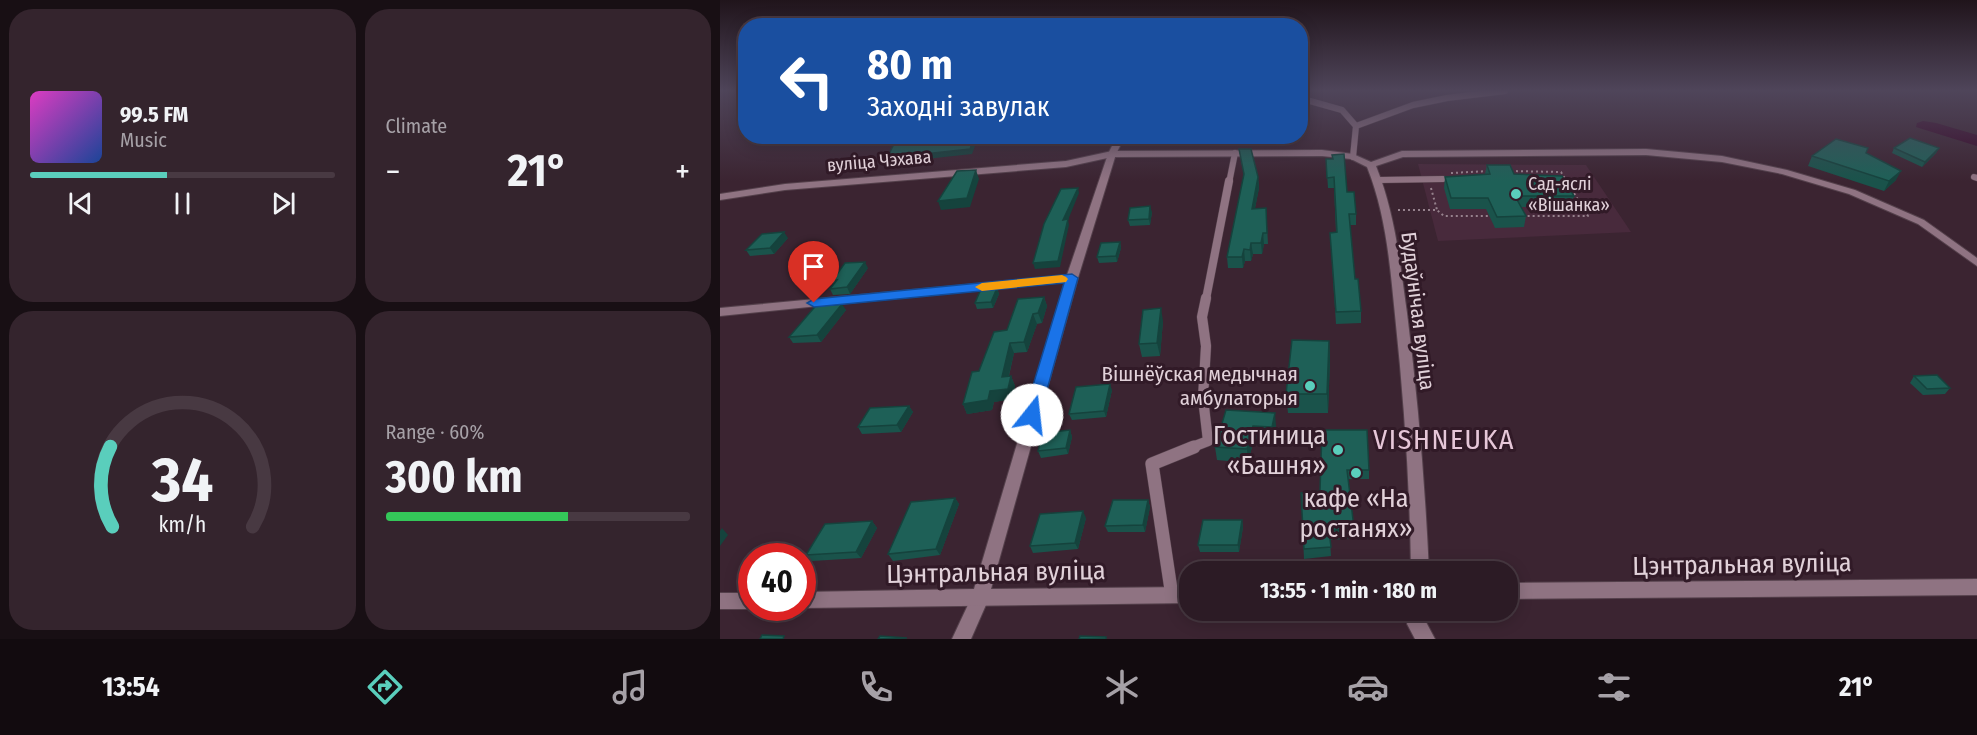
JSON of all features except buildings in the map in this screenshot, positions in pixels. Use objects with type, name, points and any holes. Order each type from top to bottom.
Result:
[{"type":"street","points":[[961,639],[980,598],[1072,278],[1116,144]]},
{"type":"street","points":[[1371,165],[1402,154],[1646,152],[1722,159],[1784,172],[1852,192],[1921,222],[1977,263]]},
{"type":"street","name":"вуліца Чэхава","points":[[720,197],[785,187],[1066,164],[1112,154],[1322,153],[1353,157],[1371,165]]},
{"type":"street","name":"Будаўнічая вуліца","points":[[1371,165],[1378,180],[1394,256],[1418,486],[1420,561]]},
{"type":"street","points":[[720,312],[1072,278]]},
{"type":"street","name":"Цэнтральная вуліца","points":[[1518,591],[1977,587]]},
{"type":"street","name":"Цэнтральная вуліца","points":[[816,600],[1179,596]]},
{"type":"street","points":[[720,601],[738,601]]},
{"type":"street","points":[[1416,621],[1426,639]]},
{"type":"lane","points":[[1351,121],[1356,126],[1353,157]]},
{"type":"lane","points":[[1356,126],[1370,121]]},
{"type":"lane","points":[[1179,591],[1152,464],[1208,441],[1203,398],[1206,346],[1202,317],[1235,153]]},
{"type":"lane","points":[[1378,180],[1443,179]]},
{"type":"path","points":[[1443,179],[1449,173],[1459,171],[1493,171]]},
{"type":"path","points":[[1504,171],[1561,171],[1588,216],[1516,216]]},
{"type":"path","points":[[1428,179],[1437,210],[1444,216],[1492,216]]},
{"type":"path","points":[[1384,210],[1437,210]]},
{"type":"shaded area","points":[[1923,121],[1977,135],[1977,146],[1916,127],[1917,123]]},
{"type":"shaded area","name":"Сад-яслі «Вішанка»","points":[[1418,164],[1586,165],[1631,232],[1438,241]]},
{"type":"slow traffic","points":[[982,287],[1062,279]]},
{"type":"place","name":"Сад-яслі «Вішанка»","points":[[1516,194]]},
{"type":"place","name":"Вішнёўская медычная амбулаторыя","points":[[1310,386]]},
{"type":"place","name":"Гостиница «Башня»","points":[[1338,450]]},
{"type":"place","name":"кафе «На ростанях»","points":[[1356,473]]},
{"type":"district","name":"VISHNEUKA","points":[[1444,439]]},
{"type":"route","points":[[814,303],[1072,278],[1032,415]]}]
